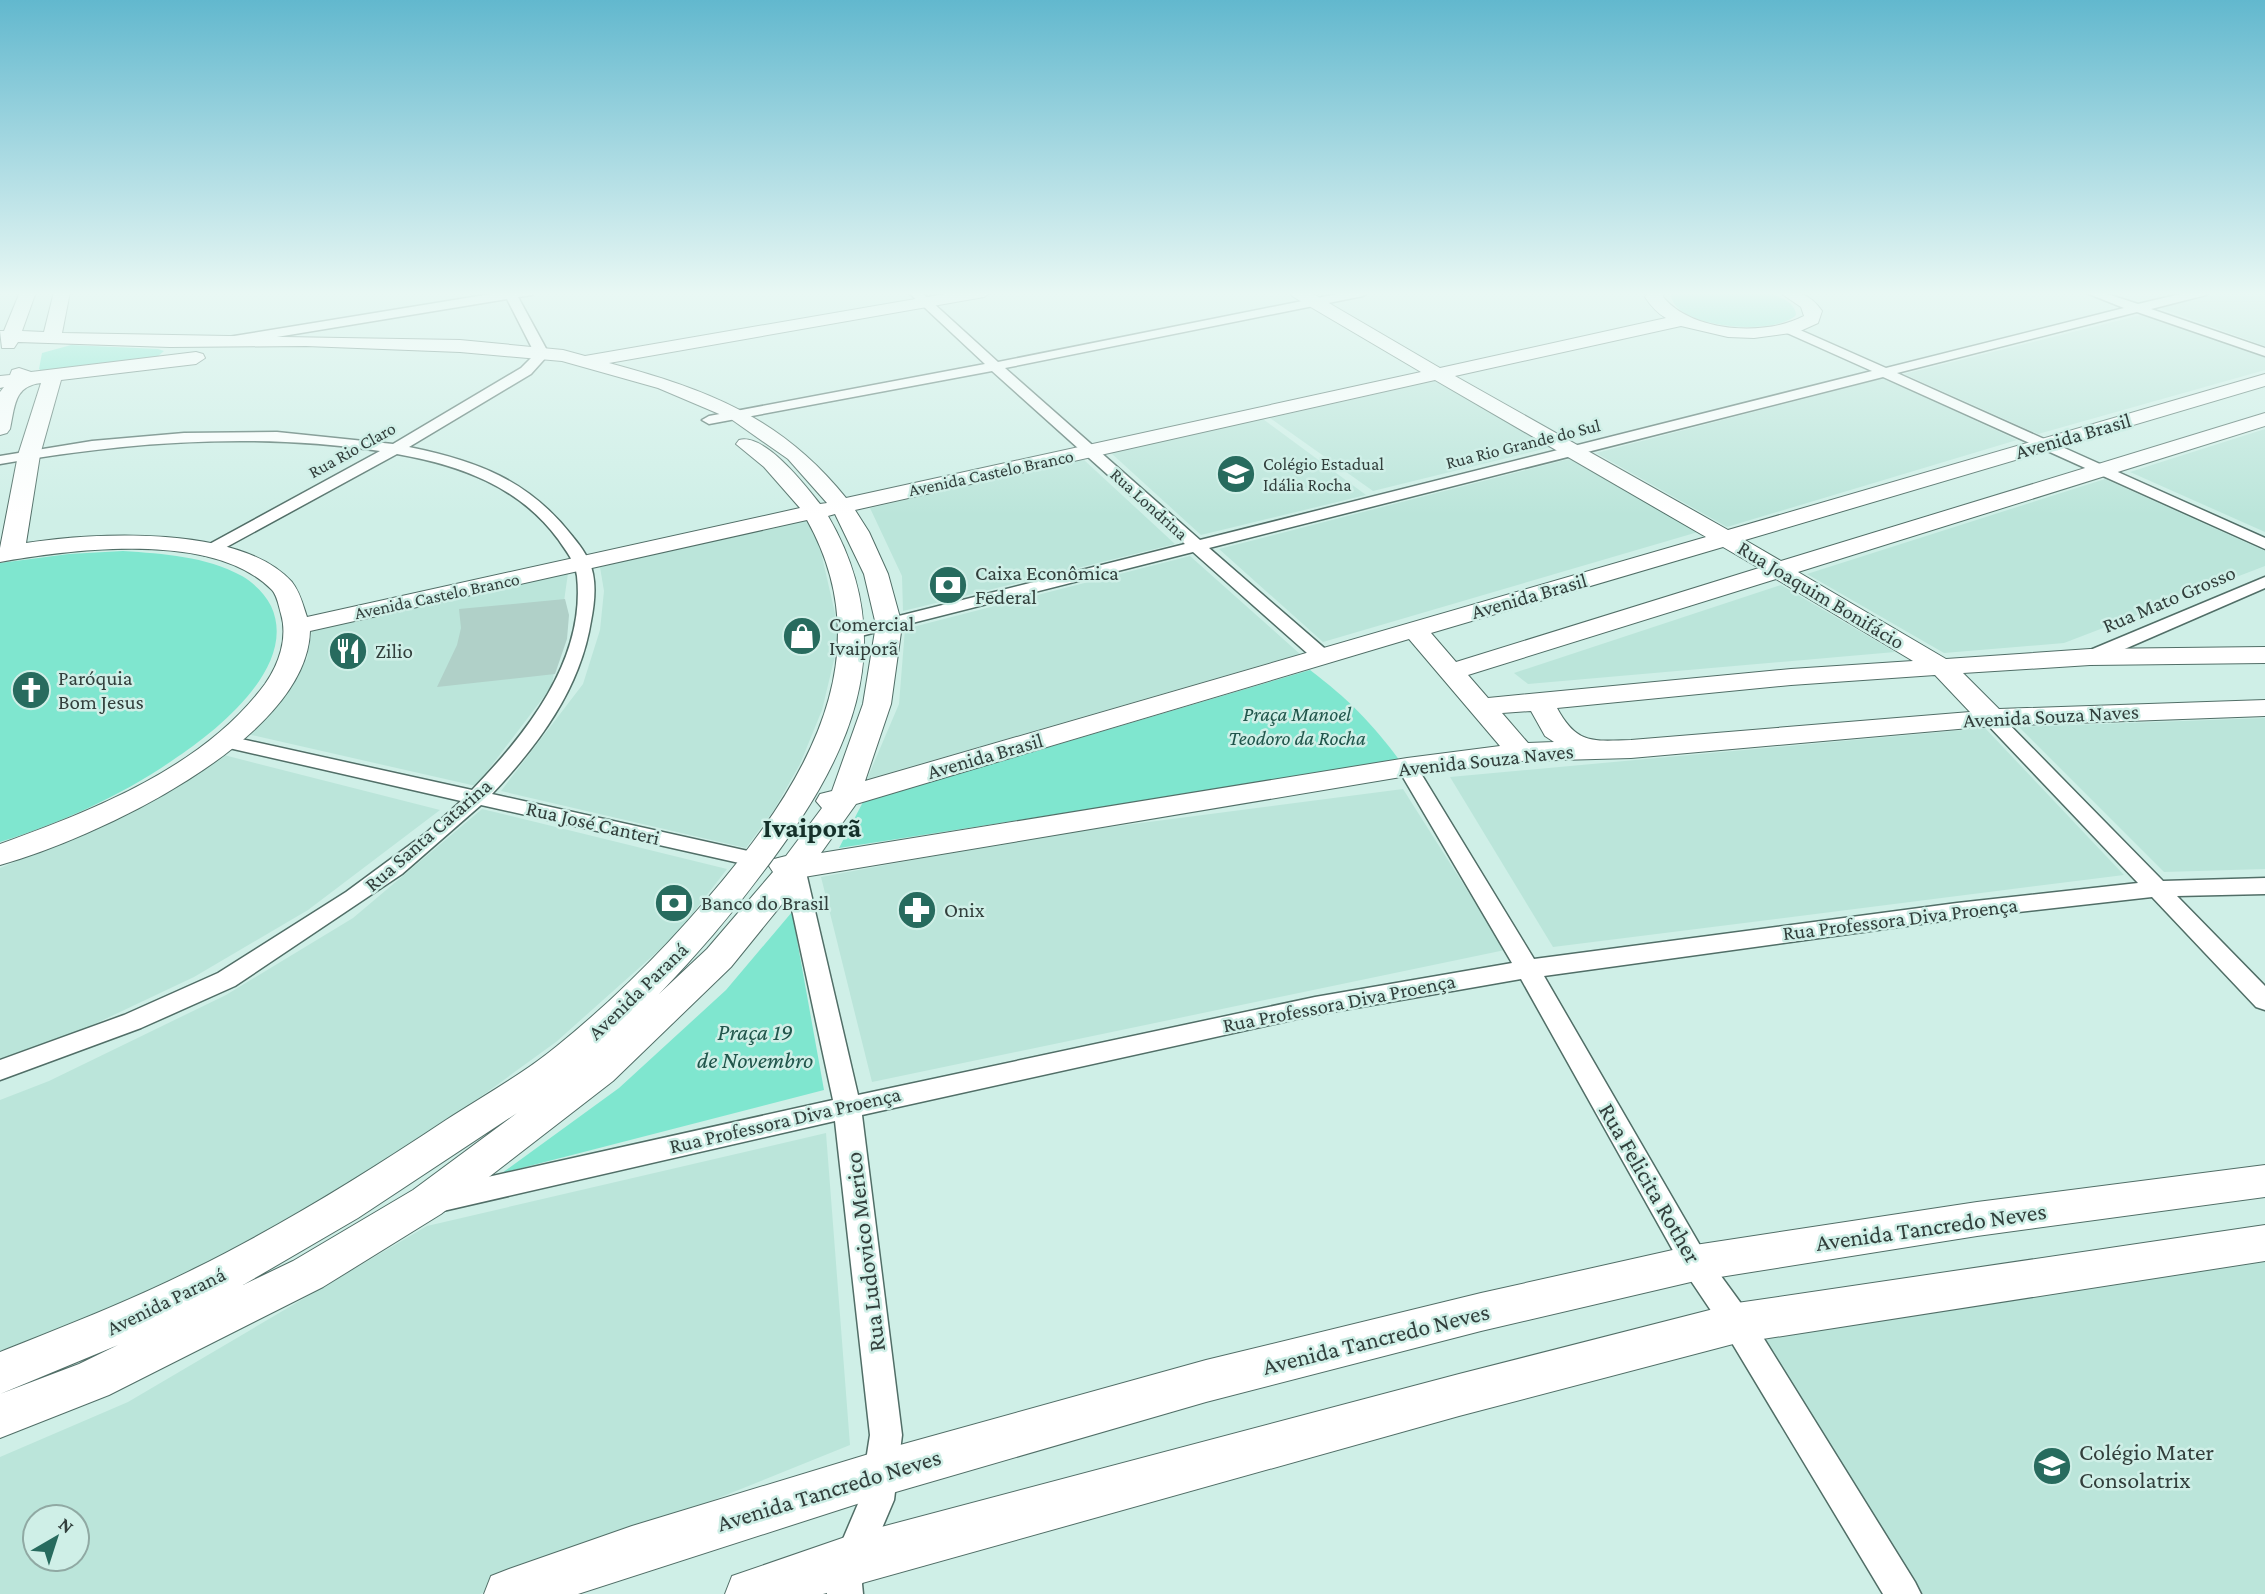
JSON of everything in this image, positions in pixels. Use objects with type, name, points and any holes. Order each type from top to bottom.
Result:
[{"type":"street","points":[[0,429],[7,396],[9,366]]},
{"type":"street","name":"Avenida Paraná","points":[[31,366],[53,376],[126,366]]},
{"type":"street","name":"Rua Rio Claro","points":[[210,551],[395,449],[526,371],[540,366]]},
{"type":"street","name":"Avenida Paraná","points":[[0,1373],[120,1324],[257,1256],[395,1176],[570,1056],[684,947],[757,860],[793,812],[818,767],[843,707],[853,633],[848,590],[811,504],[767,457],[709,420],[644,392],[572,366]]},
{"type":"street","name":"Avenida Paraná","points":[[0,1416],[93,1380],[296,1280],[427,1202],[600,1071],[719,958],[794,868],[845,797],[877,704],[890,625],[876,574],[836,500],[795,455],[738,415],[665,384],[582,366]]},
{"type":"street","points":[[709,420],[995,366]]},
{"type":"street","name":"Rua Londrina","points":[[997,366],[1196,547],[1323,657]]},
{"type":"street","name":"Rua Joaquim Bonifácio","points":[[1425,366],[1570,452],[1725,538],[1943,668],[2265,1001]]},
{"type":"street","name":"Avenida Castelo Branco","points":[[295,617],[1447,366]]},
{"type":"street","points":[[1872,366],[2265,544]]},
{"type":"street","name":"Rua Rio Grande do Sul","points":[[853,633],[1907,366]]},
{"type":"street","points":[[0,855],[65,832],[154,788],[223,741],[267,699],[292,661],[295,617],[283,587],[253,565],[210,551],[153,543],[6,554],[29,455],[53,376]]},
{"type":"street","name":"Avenida Brasil","points":[[793,812],[2265,380]]},
{"type":"street","name":"Avenida Brasil","points":[[1450,672],[2265,419]]},
{"type":"street","points":[[0,460],[174,437],[257,435],[323,439],[395,449],[463,464],[514,489],[551,518],[578,556]]},
{"type":"street","name":"Rua Santa Catarina","points":[[0,1070],[212,987],[332,914],[419,848],[477,798],[522,745],[562,687],[580,633],[586,588],[578,556]]},
{"type":"street","name":"Rua Mato Grosso","points":[[2090,657],[2265,582]]},
{"type":"street","points":[[1415,630],[1520,752]]},
{"type":"street","points":[[1483,707],[1791,677],[2090,657],[2265,655]]},
{"type":"street","points":[[1539,700],[1555,730],[1582,749]]},
{"type":"street","name":"Avenida Souza Naves","points":[[757,860],[794,868],[1407,767],[1520,752],[1631,749],[1992,718],[2265,708]]},
{"type":"street","name":"Rua José Canteri","points":[[223,741],[757,860]]},
{"type":"street","name":"Rua Felicita Rother","points":[[1407,767],[1528,969],[1695,1263],[1737,1323],[1903,1594]]},
{"type":"street","name":"Rua Ludovico Merico","points":[[794,868],[848,1105],[886,1435],[877,1500],[848,1577]]},
{"type":"street","name":"Rua Professora Diva Proença","points":[[427,1202],[848,1105],[1315,1006],[1528,969],[1957,911],[2158,889],[2265,886]]},
{"type":"street","name":"Avenida Tancredo Neves","points":[[509,1594],[632,1550],[882,1473],[1206,1381],[1468,1315],[1695,1263],[1977,1219],[2265,1181]]},
{"type":"street","points":[[751,1594],[848,1577],[1459,1395],[1737,1323],[2265,1243]]},
{"type":"shaded area","points":[[1935,366],[2265,366],[2265,370],[2038,434],[1904,374]]},
{"type":"shaded area","points":[[1884,378],[2017,440],[1727,527],[1596,453]]},
{"type":"shaded area","points":[[1438,380],[1551,447],[1373,491],[1270,418]]},
{"type":"shaded area","name":"Colégio Estadual Idália Rocha","points":[[1263,419],[1366,495],[1201,535],[1111,453]]},
{"type":"shaded area","points":[[2265,429],[2265,532],[2130,472]]},
{"type":"shaded area","points":[[1573,458],[1698,532],[1323,642],[1219,549]]},
{"type":"shaded area","points":[[1083,459],[1175,544],[903,611],[902,576],[870,508]]},
{"type":"shaded area","points":[[2105,479],[2265,551],[2265,566],[2064,643],[1944,653],[1807,574]]},
{"type":"shaded area","points":[[806,519],[817,535],[840,635],[822,710],[800,764],[774,810],[746,848],[501,791],[583,684],[600,630],[604,591],[600,567]]},
{"type":"shaded area","points":[[1190,556],[1300,654],[867,779],[899,704],[905,629]]},
{"type":"shaded area","points":[[568,573],[552,686],[476,786],[247,734],[281,699],[307,659],[312,630]]},
{"type":"shaded area","points":[[1781,585],[1895,652],[1528,684],[1514,673]]},
{"type":"shaded area","points":[[2265,718],[2265,869],[2164,872],[2019,727]]},
{"type":"shaded area","points":[[1985,728],[2124,875],[1553,947],[1450,777]]},
{"type":"shaded area","points":[[224,755],[440,810],[308,910],[194,977],[46,1047],[0,1065],[0,868],[171,791]]},
{"type":"shaded area","points":[[1403,789],[1505,950],[872,1082],[821,877],[1041,836]]},
{"type":"shaded area","points":[[482,809],[727,869],[676,935],[556,1042],[388,1164],[119,1311],[0,1359],[0,1100],[49,1081],[226,995],[353,918]]},
{"type":"shaded area","points":[[826,1133],[850,1445],[480,1594],[0,1594],[0,1457],[128,1402],[427,1226]]},
{"type":"shaded area","name":"Colégio Mater Consolatrix","points":[[2265,1255],[2265,1594],[1920,1594],[1760,1337]]},
{"type":"green space","points":[[39,366],[86,366],[43,372]]},
{"type":"green space","points":[[123,551],[199,560],[228,569],[246,579],[255,585],[271,606],[277,629],[274,651],[264,673],[249,695],[191,748],[111,797],[0,842],[0,563],[69,554]]},
{"type":"green space","name":"Praça Manoel Teodoro da Rocha","points":[[1310,670],[1358,712],[1400,761],[839,848],[863,802]]},
{"type":"green space","name":"Praça 19 de Novembro","points":[[792,912],[824,1090],[502,1173],[619,1088],[726,990]]},
{"type":"building","points":[[565,599],[569,615],[567,639],[555,674],[437,687],[457,645],[461,628],[459,609]]},
{"type":"place","name":"Colégio Estadual Idália Rocha","points":[[1236,474]]},
{"type":"place","name":"Caixa Econômica Federal","points":[[948,585]]},
{"type":"place","name":"Comercial Ivaiporã","points":[[802,636]]},
{"type":"place","name":"Zilio","points":[[348,651]]},
{"type":"place","name":"Paróquia Bom Jesus","points":[[31,690]]},
{"type":"place","name":"Banco do Brasil","points":[[674,903]]},
{"type":"place","name":"Onix","points":[[917,910]]},
{"type":"place","name":"Colégio Mater Consolatrix","points":[[2052,1466]]},
{"type":"district","name":"Ivaiporã","points":[[812,827]]}]
